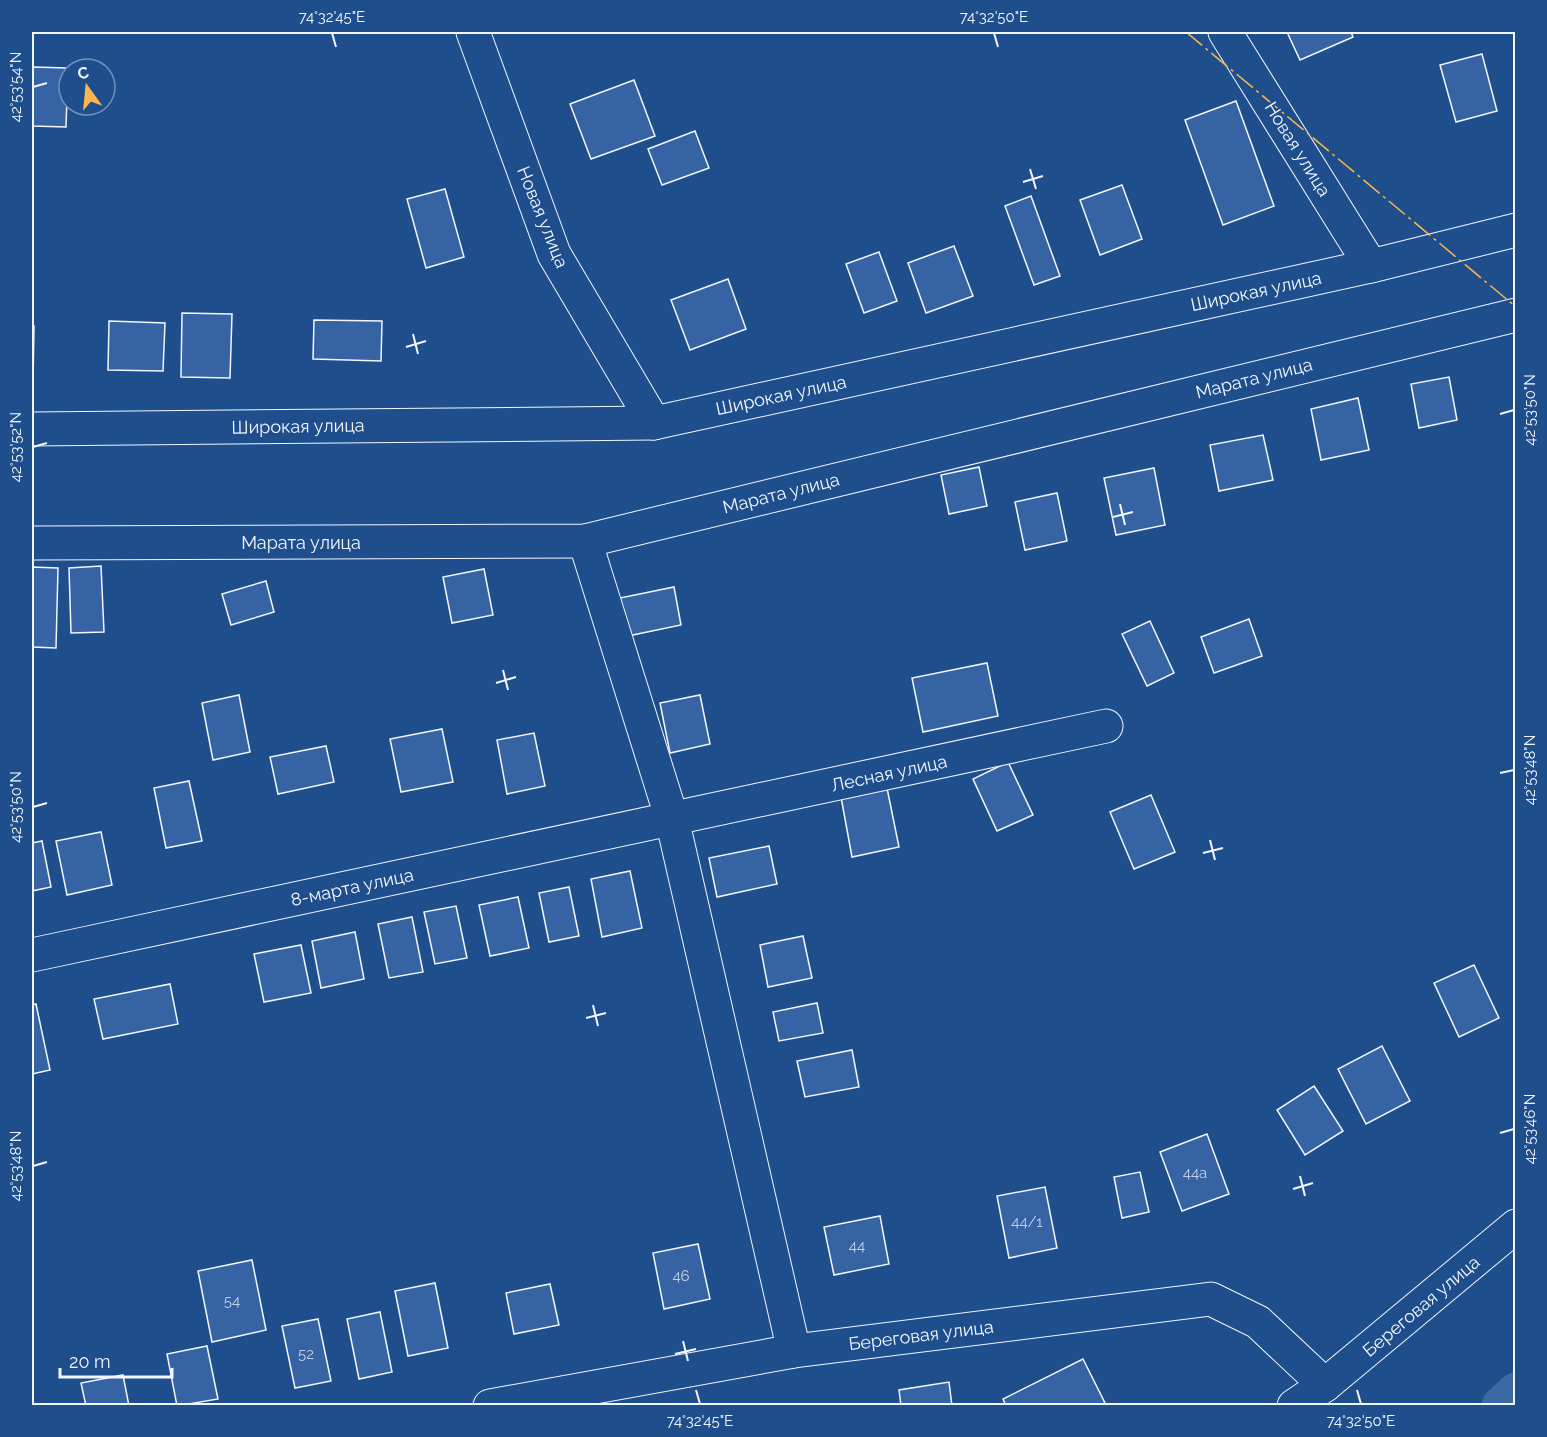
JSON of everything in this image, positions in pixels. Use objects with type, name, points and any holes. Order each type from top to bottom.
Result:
[{"type":"street","name":"Новая улица","points":[[473,32],[554,254],[654,423]]},
{"type":"street","name":"Новая улица","points":[[1226,32],[1371,266]]},
{"type":"street","name":"Широкая улица","points":[[32,429],[654,423],[1371,266],[1515,230]]},
{"type":"street","name":"Марата улица","points":[[32,543],[585,541],[1515,315]]},
{"type":"street","points":[[585,541],[672,819],[794,1351]]},
{"type":"street","name":"Лесная улица","points":[[672,819],[1106,726]]},
{"type":"street","name":"8-марта улица","points":[[32,955],[672,819]]},
{"type":"street","name":"Береговая улица","points":[[1294,1406],[1326,1385],[1515,1227]]},
{"type":"street","name":"Береговая улица","points":[[490,1406],[794,1351],[1212,1299],[1258,1322],[1326,1385]]},
{"type":"building","points":[[1287,32],[1351,32],[1353,37],[1300,60]]},
{"type":"building","points":[[1482,54],[1497,111],[1456,122],[1440,65]]},
{"type":"building","points":[[32,67],[57,68],[57,117],[66,117],[66,127],[32,126]]},
{"type":"building","points":[[634,80],[655,136],[591,159],[570,104]]},
{"type":"building","points":[[1236,101],[1274,206],[1223,225],[1185,120]]},
{"type":"building","points":[[695,131],[709,168],[662,185],[648,149]]},
{"type":"building","points":[[1122,185],[1142,239],[1100,255],[1080,200]]},
{"type":"building","points":[[445,189],[464,257],[426,268],[407,199]]},
{"type":"building","points":[[1031,196],[1060,276],[1034,285],[1005,206]]},
{"type":"building","points":[[954,246],[973,296],[926,313],[908,263]]},
{"type":"building","points":[[879,252],[897,301],[864,313],[846,264]]},
{"type":"building","points":[[728,279],[746,329],[690,350],[671,300]]},
{"type":"building","points":[[182,313],[232,314],[230,378],[181,377]]},
{"type":"building","points":[[314,320],[382,321],[381,361],[313,359]]},
{"type":"building","points":[[109,321],[165,323],[163,371],[108,370]]},
{"type":"building","points":[[32,326],[34,326],[33,382],[32,382]]},
{"type":"building","points":[[1449,377],[1457,420],[1419,428],[1411,384]]},
{"type":"building","points":[[1358,398],[1369,450],[1321,460],[1311,409]]},
{"type":"building","points":[[1263,435],[1273,480],[1219,491],[1210,445]]},
{"type":"building","points":[[979,467],[987,506],[949,514],[941,475]]},
{"type":"building","points":[[1154,468],[1165,525],[1116,535],[1104,478]]},
{"type":"building","points":[[1057,493],[1067,541],[1025,550],[1015,502]]},
{"type":"building","points":[[101,566],[104,632],[71,633],[69,568]]},
{"type":"building","points":[[32,567],[58,568],[56,648],[32,647]]},
{"type":"building","points":[[484,569],[493,615],[452,623],[443,577]]},
{"type":"building","points":[[266,581],[274,612],[231,625],[222,594]]},
{"type":"building","points":[[674,587],[681,625],[623,637],[615,599]]},
{"type":"building","points":[[1249,619],[1262,656],[1214,673],[1201,637]]},
{"type":"building","points":[[1150,621],[1174,673],[1147,686],[1122,634]]},
{"type":"building","points":[[987,663],[998,716],[923,732],[912,678]]},
{"type":"building","points":[[239,695],[250,752],[213,760],[202,703]]},
{"type":"building","points":[[700,695],[710,744],[670,753],[660,703]]},
{"type":"building","points":[[442,729],[453,782],[401,792],[390,739]]},
{"type":"building","points":[[534,733],[545,786],[507,794],[497,740]]},
{"type":"building","points":[[326,746],[334,782],[278,794],[270,757]]},
{"type":"building","points":[[1008,762],[1033,815],[997,831],[973,779]]},
{"type":"building","points":[[189,781],[202,841],[166,848],[154,788]]},
{"type":"building","points":[[887,788],[899,847],[852,857],[841,797]]},
{"type":"building","points":[[1151,795],[1175,852],[1134,869],[1110,812]]},
{"type":"building","points":[[101,832],[112,885],[67,895],[56,841]]},
{"type":"building","points":[[42,841],[51,887],[32,891],[32,843]]},
{"type":"building","points":[[769,846],[777,884],[717,897],[709,858]]},
{"type":"building","points":[[630,871],[642,928],[602,937],[591,879]]},
{"type":"building","points":[[569,887],[579,936],[549,942],[539,893]]},
{"type":"building","points":[[518,897],[529,948],[490,956],[479,905]]},
{"type":"building","points":[[456,906],[467,958],[435,964],[424,912]]},
{"type":"building","points":[[412,917],[423,972],[389,978],[378,924]]},
{"type":"building","points":[[355,932],[364,979],[321,988],[312,941]]},
{"type":"building","points":[[803,936],[812,978],[768,987],[760,945]]},
{"type":"building","points":[[301,945],[311,993],[264,1002],[254,954]]},
{"type":"building","points":[[1474,965],[1499,1018],[1459,1037],[1434,983]]},
{"type":"building","points":[[170,984],[178,1024],[103,1039],[94,999]]},
{"type":"building","points":[[817,1003],[823,1033],[779,1041],[773,1012]]},
{"type":"building","points":[[36,1004],[50,1070],[32,1074],[32,1005]]},
{"type":"building","points":[[1382,1046],[1410,1101],[1366,1124],[1338,1069]]},
{"type":"building","points":[[852,1050],[859,1087],[805,1097],[797,1061]]},
{"type":"building","points":[[1314,1086],[1343,1131],[1305,1155],[1277,1110]]},
{"type":"building","points":[[1207,1134],[1229,1194],[1182,1211],[1160,1152]]},
{"type":"building","points":[[1140,1172],[1149,1212],[1122,1218],[1114,1177]]},
{"type":"building","points":[[1045,1187],[1057,1248],[1009,1258],[997,1196]]},
{"type":"building","points":[[880,1216],[889,1264],[834,1275],[824,1227]]},
{"type":"building","points":[[698,1244],[710,1299],[664,1309],[653,1253]]},
{"type":"building","points":[[252,1260],[266,1330],[212,1342],[198,1271]]},
{"type":"building","points":[[435,1283],[448,1348],[408,1356],[395,1291]]},
{"type":"building","points":[[550,1284],[559,1325],[514,1334],[506,1293]]},
{"type":"building","points":[[380,1312],[392,1372],[359,1379],[347,1319]]},
{"type":"building","points":[[318,1319],[331,1381],[295,1388],[282,1326]]},
{"type":"building","points":[[207,1346],[218,1399],[177,1406],[167,1354]]},
{"type":"building","points":[[1083,1359],[1105,1403],[1099,1406],[1006,1406],[1003,1399]]},
{"type":"building","points":[[123,1375],[129,1406],[86,1406],[81,1383]]},
{"type":"building","points":[[949,1382],[952,1406],[901,1406],[899,1390]]},
{"type":"waterway","points":[[1501,1406],[1516,1392]]},
{"type":"power","points":[[1186,32],[1516,307]]}]
